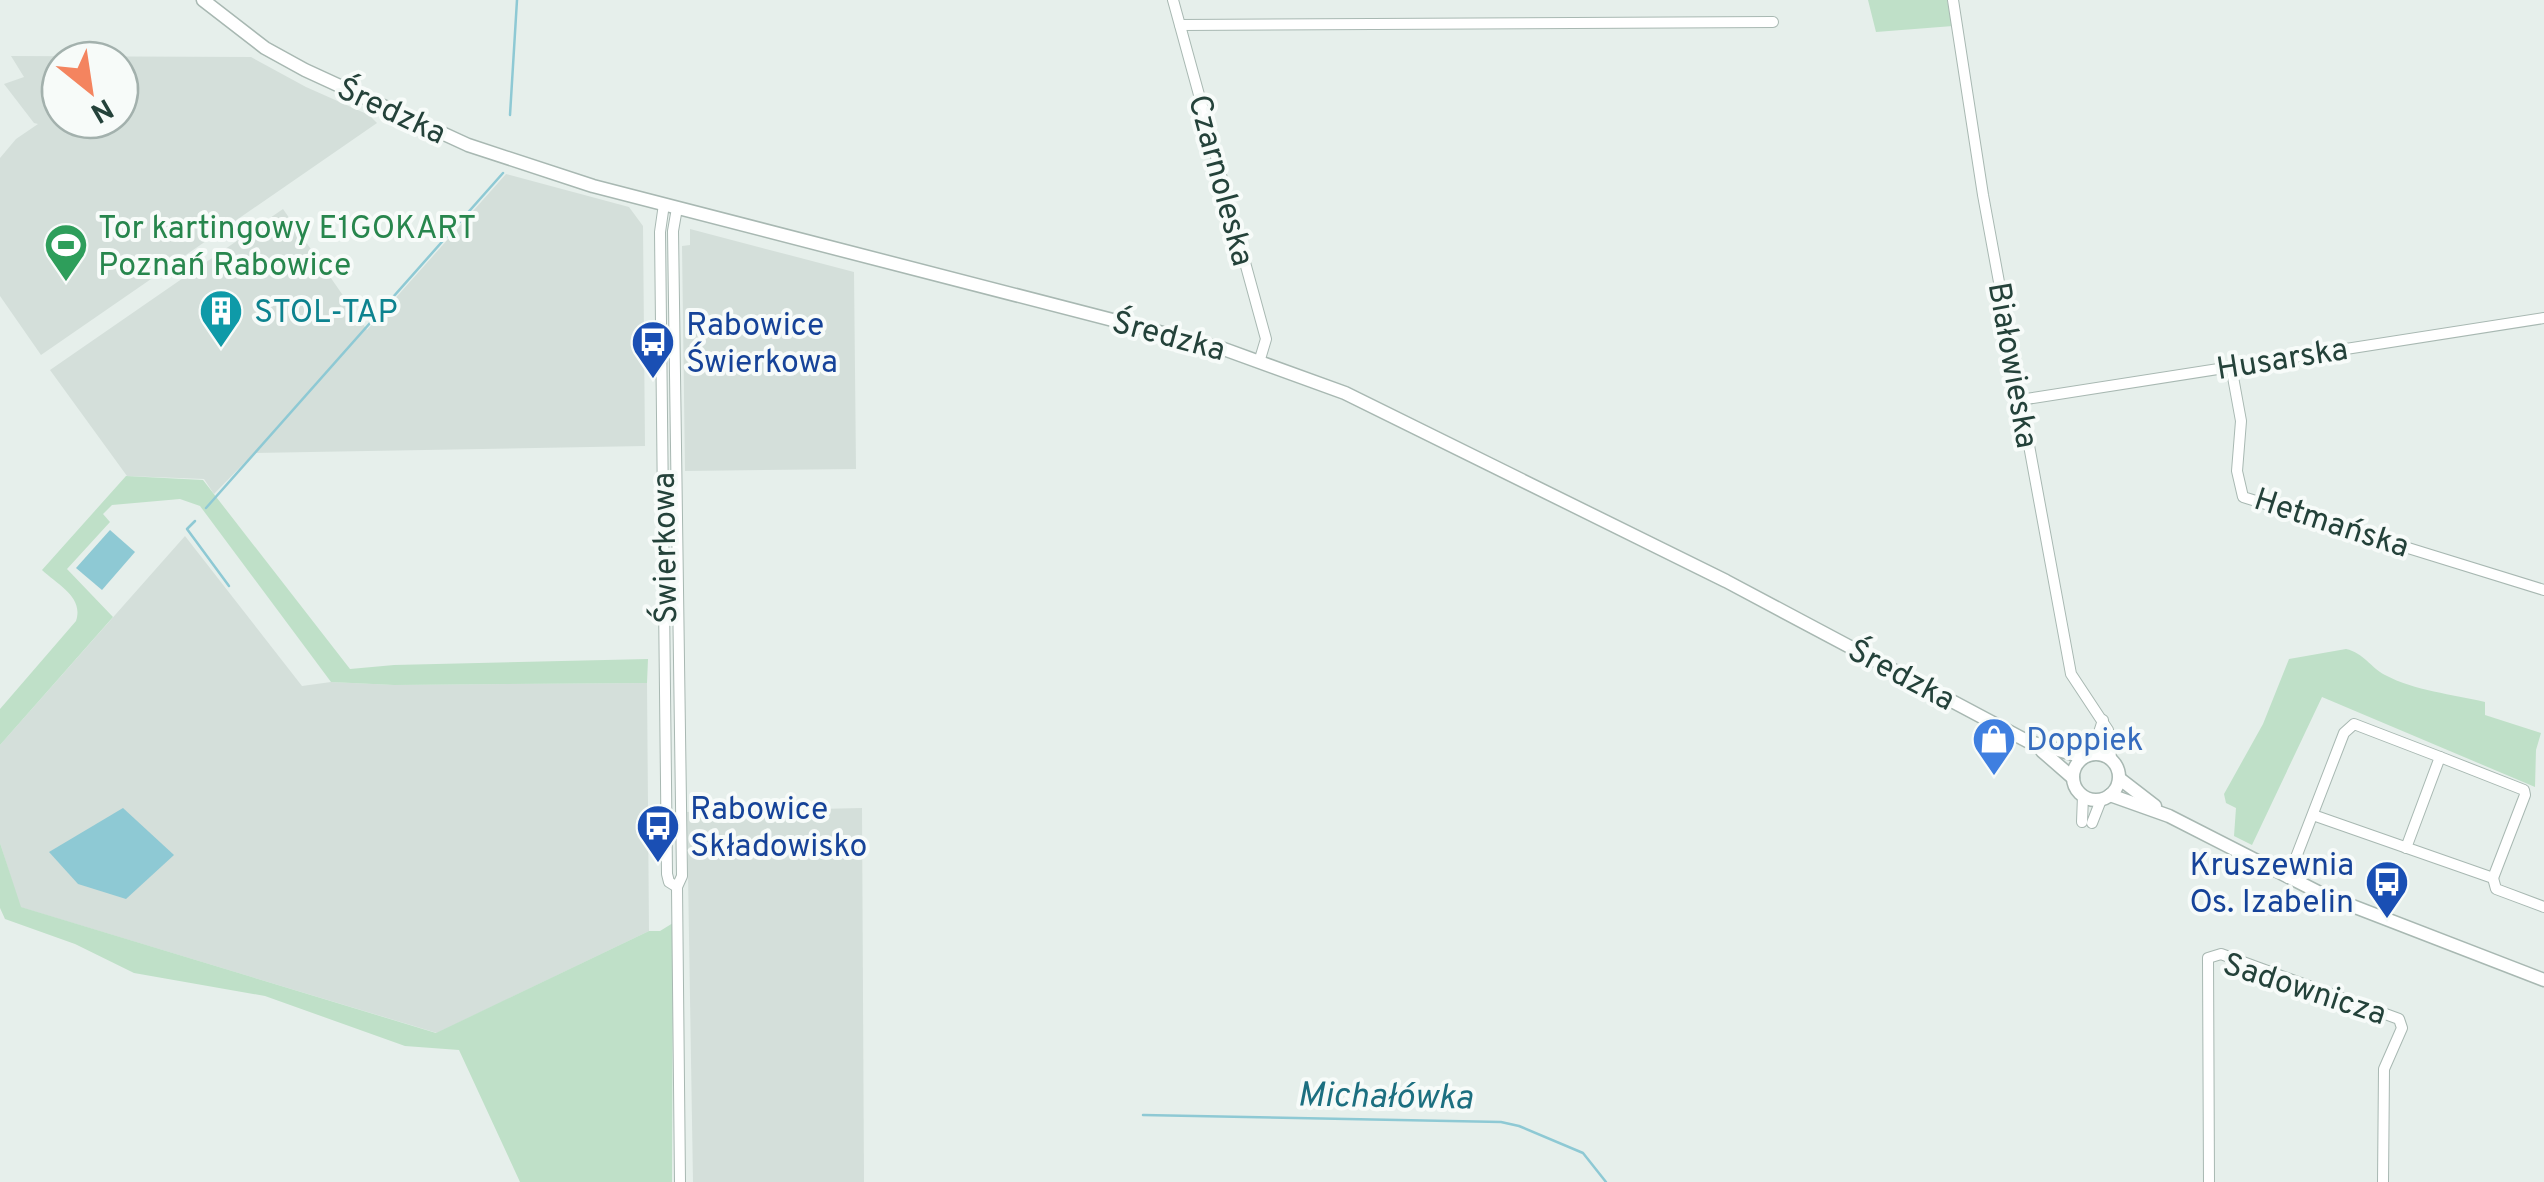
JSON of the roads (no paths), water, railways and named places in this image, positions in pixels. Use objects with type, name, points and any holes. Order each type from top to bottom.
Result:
[{"type":"street","name":"Średzka","points":[[203,0],[265,48],[305,70],[468,145],[558,177],[1260,360],[1345,393],[1710,573],[2028,741],[2073,778]]},
{"type":"street","name":"Czarnoleska","points":[[1173,0],[1266,339],[1260,360]]},
{"type":"street","name":"Białowieska","points":[[1954,0],[1983,195],[2071,674],[2108,730],[2111,758]]},
{"type":"street","points":[[1180,26],[1773,22]]},
{"type":"street","name":"Świerkowa","points":[[670,206],[660,232],[667,874],[669,882],[678,888],[680,1182]]},
{"type":"street","name":"Husarska","points":[[2020,400],[2544,318]]},
{"type":"street","name":"Hetmańska","points":[[2231,366],[2242,421],[2237,471],[2242,497],[2544,590]]},
{"type":"street","points":[[2103,720],[2088,755],[2075,766],[2076,790],[2083,796],[2106,798],[2169,816]]},
{"type":"street","points":[[2288,878],[2348,727],[2354,724],[2524,790],[2526,795],[2493,878],[2496,889],[2544,907]]},
{"type":"street","name":"Średzka","points":[[2028,741],[2088,755]]},
{"type":"street","points":[[2088,755],[2111,758],[2120,778],[2169,816],[2288,878],[2372,915],[2544,980]]},
{"type":"street","points":[[2406,848],[2440,757]]},
{"type":"street","points":[[2083,796],[2087,822],[2120,778]]},
{"type":"street","points":[[2312,815],[2493,878]]},
{"type":"street","name":"Sadownicza","points":[[2209,1182],[2208,958],[2221,954],[2399,1019],[2402,1028],[2384,1069],[2383,1182]]},
{"type":"water","points":[[110,530],[135,552],[102,590],[76,568]]},
{"type":"water","points":[[123,808],[174,855],[126,899],[78,884],[49,852]]},
{"type":"waterway","points":[[510,115],[517,0]]},
{"type":"waterway","points":[[206,508],[503,173]]},
{"type":"waterway","points":[[195,521],[187,529],[229,586]]},
{"type":"waterway","name":"Michałówka","points":[[1143,1115],[1501,1122],[1583,1153],[1606,1182]]},
{"type":"place","name":"Tor kartingowy E1GOKART Poznań Rabowice","points":[[66,283]]},
{"type":"place","name":"STOL-TAP","points":[[221,349]]},
{"type":"place","name":"Rabowice Świerkowa","points":[[653,380]]},
{"type":"place","name":"Doppiek","points":[[1994,777]]},
{"type":"place","name":"Rabowice Składowisko","points":[[658,864]]},
{"type":"place","name":"Kruszewnia Os. Izabelin","points":[[2387,920]]}]
